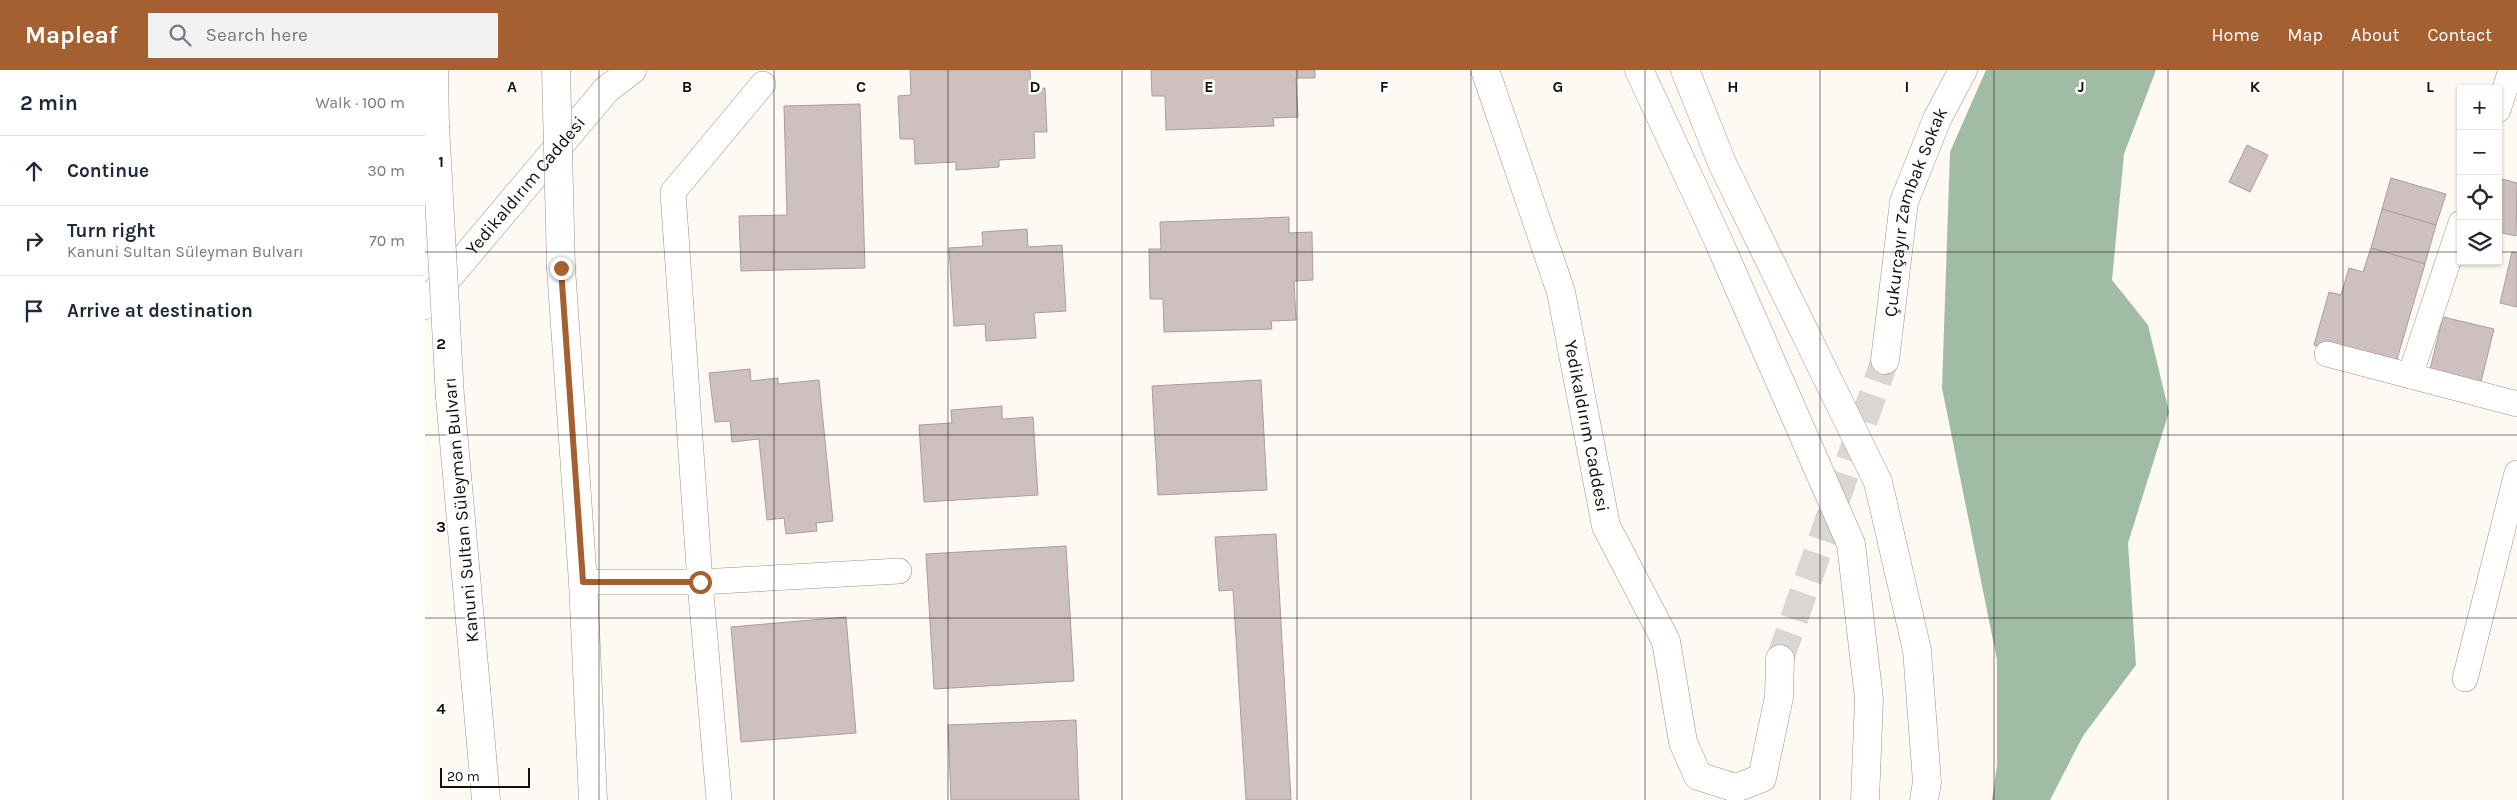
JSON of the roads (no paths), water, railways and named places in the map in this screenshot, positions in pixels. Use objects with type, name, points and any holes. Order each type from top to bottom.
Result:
[{"type":"main road","name":"Kanuni Sultan Süleyman Bulvarı","points":[[434,70],[435,126],[450,397],[486,800]]},
{"type":"main road","points":[[556,70],[561,268],[583,582],[593,800]]},
{"type":"main road","name":"Yedikaldırım Caddesi","points":[[425,305],[606,90],[632,70]]},
{"type":"main road","name":"Yedikaldırım Caddesi","points":[[1485,70],[1561,292],[1606,526],[1666,641],[1683,742],[1698,776],[1736,788],[1762,778],[1779,697],[1780,659]]},
{"type":"main road","points":[[1639,70],[1718,240],[1851,544],[1869,699],[1865,800]]},
{"type":"main road","points":[[1685,70],[1722,163],[1878,482],[1917,650],[1927,782],[1924,800]]},
{"type":"main road","name":"Çukurçayır Zambak Sokak","points":[[1885,360],[1904,202],[1937,119],[1963,70]]},
{"type":"street","points":[[2502,98],[2511,70]]},
{"type":"street","points":[[719,800],[700,582],[673,192],[763,84]]},
{"type":"street","points":[[2410,376],[2457,235]]},
{"type":"street","points":[[2327,354],[2517,404]]},
{"type":"street","points":[[2465,679],[2517,473]]},
{"type":"street","points":[[583,582],[700,582],[899,571]]},
{"type":"tunnel","points":[[1780,659],[1885,360]]}]
